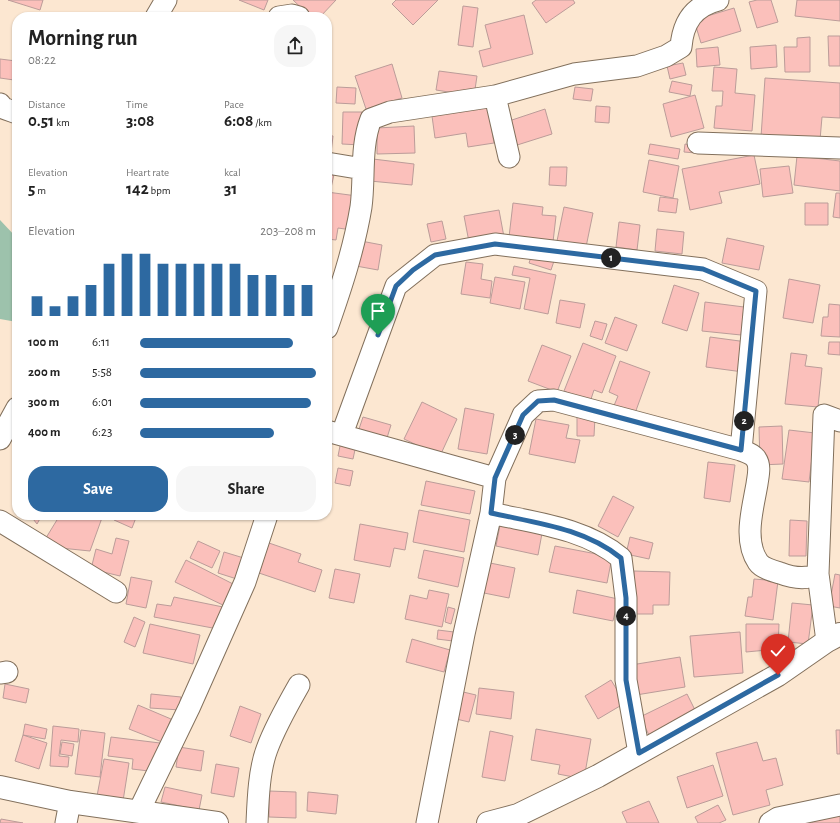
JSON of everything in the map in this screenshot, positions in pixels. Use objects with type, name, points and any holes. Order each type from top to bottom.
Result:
[{"type":"main road","points":[[488,823],[518,815],[591,780],[778,675],[834,638]]},
{"type":"main road","points":[[0,787],[70,802],[217,823]]},
{"type":"street","points":[[159,12],[166,0]]},
{"type":"street","points":[[332,297],[336,273],[354,242],[361,206],[366,131],[371,119],[390,112],[495,96],[574,74],[637,66],[666,56],[681,47],[688,19],[696,10],[706,3],[718,0]]},
{"type":"street","points":[[495,96],[509,157]]},
{"type":"street","points":[[0,104],[3,108],[12,111]]},
{"type":"street","points":[[698,143],[840,148]]},
{"type":"street","points":[[332,164],[363,168]]},
{"type":"street","points":[[495,478],[334,433],[396,286],[435,255],[495,244],[703,269],[756,291],[741,450]]},
{"type":"street","points":[[427,823],[464,634],[491,513],[495,478],[523,415],[538,401],[546,399],[554,400],[741,450],[752,455],[757,460],[759,473],[750,538],[758,563],[767,569],[788,576],[809,578],[818,574]]},
{"type":"street","points":[[834,638],[818,574],[824,415],[840,421]]},
{"type":"street","points":[[0,439],[12,417]]},
{"type":"street","points":[[491,513],[576,532],[610,549],[621,558],[626,598],[626,680],[639,753]]},
{"type":"street","points":[[139,811],[189,708],[245,582],[265,520]]},
{"type":"street","points":[[0,521],[116,592]]},
{"type":"street","points":[[257,823],[258,795],[266,750],[284,710],[299,685]]},
{"type":"street","points":[[66,823],[70,802]]},
{"type":"street","points":[[770,823],[778,818],[804,817],[840,805]]},
{"type":"green space","points":[[0,220],[12,233],[12,321],[0,319]]},
{"type":"building","points":[[8,0],[43,0],[40,10]]},
{"type":"building","points":[[239,0],[268,0],[264,10]]},
{"type":"building","points":[[293,0],[336,0],[325,12],[306,12]]},
{"type":"building","points":[[396,0],[438,0],[413,25],[392,4]]},
{"type":"building","points":[[536,0],[573,0],[575,3],[546,23],[532,3]]},
{"type":"building","points":[[757,0],[771,0],[778,22],[757,28],[749,2]]},
{"type":"building","points":[[797,0],[840,0],[840,21],[795,16]]},
{"type":"building","points":[[463,6],[478,8],[473,47],[458,45]]},
{"type":"building","points":[[734,8],[741,31],[701,43],[694,20]]},
{"type":"building","points":[[524,15],[533,54],[483,67],[479,51],[491,48],[485,25]]},
{"type":"building","points":[[828,36],[840,36],[840,66],[829,66]]},
{"type":"building","points":[[810,37],[810,72],[785,72],[784,47],[797,47],[797,38]]},
{"type":"building","points":[[776,45],[777,67],[751,69],[750,47]]},
{"type":"building","points":[[718,47],[720,65],[697,67],[696,49]]},
{"type":"building","points":[[0,59],[12,60],[12,80],[0,78]]},
{"type":"building","points":[[683,63],[686,75],[670,79],[667,66]]},
{"type":"building","points":[[392,64],[402,98],[366,109],[355,76]]},
{"type":"building","points":[[714,67],[737,69],[735,93],[755,95],[752,131],[714,128],[716,106],[722,106],[723,91],[712,91]]},
{"type":"building","points":[[439,71],[477,76],[474,96],[436,90]]},
{"type":"building","points":[[765,78],[840,83],[840,118],[822,117],[820,140],[761,137]]},
{"type":"building","points":[[672,81],[692,85],[690,96],[669,92]]},
{"type":"building","points":[[337,87],[356,88],[355,104],[336,103]]},
{"type":"building","points":[[575,87],[593,89],[591,101],[573,99]]},
{"type":"building","points":[[695,95],[704,128],[671,137],[663,104]]},
{"type":"building","points":[[596,106],[610,107],[609,123],[595,122]]},
{"type":"building","points":[[488,107],[494,143],[468,147],[466,133],[435,138],[432,116]]},
{"type":"building","points":[[545,109],[552,134],[514,146],[506,122]]},
{"type":"building","points":[[343,112],[362,112],[361,145],[342,144]]},
{"type":"building","points":[[414,126],[415,153],[377,154],[377,128]]},
{"type":"building","points":[[650,144],[680,149],[678,159],[648,154]]},
{"type":"building","points":[[685,144],[697,146],[696,153],[684,152]]},
{"type":"building","points":[[754,155],[760,184],[719,192],[722,203],[690,210],[682,169]]},
{"type":"building","points":[[797,156],[840,161],[840,191],[794,185]]},
{"type":"building","points":[[373,159],[414,164],[412,185],[370,181]]},
{"type":"building","points":[[649,160],[679,166],[673,198],[643,192]]},
{"type":"building","points":[[789,166],[793,193],[763,197],[760,169]]},
{"type":"building","points":[[550,167],[567,167],[566,186],[549,185]]},
{"type":"building","points":[[332,170],[335,170],[332,184]]},
{"type":"building","points":[[332,193],[357,196],[352,230],[338,228],[336,240],[332,240]]},
{"type":"building","points":[[836,193],[840,193],[840,218],[833,217]]},
{"type":"building","points":[[660,197],[678,199],[676,213],[658,211]]},
{"type":"building","points":[[513,203],[543,207],[542,215],[556,216],[553,242],[509,237]]},
{"type":"building","points":[[805,203],[828,203],[828,225],[805,225]]},
{"type":"building","points":[[564,207],[593,213],[586,247],[557,241]]},
{"type":"building","points":[[499,210],[504,237],[469,242],[464,216]]},
{"type":"building","points":[[442,221],[446,239],[431,242],[427,224]]},
{"type":"building","points":[[619,222],[640,225],[637,250],[616,247]]},
{"type":"building","points":[[657,229],[684,232],[682,254],[655,251]]},
{"type":"building","points":[[727,238],[764,246],[759,270],[722,263]]},
{"type":"building","points":[[361,241],[382,245],[378,270],[356,266]]},
{"type":"building","points":[[532,254],[554,261],[551,270],[529,263]]},
{"type":"building","points":[[466,262],[483,264],[481,279],[492,281],[490,298],[461,294]]},
{"type":"building","points":[[514,266],[556,275],[548,314],[524,309],[530,278],[512,275]]},
{"type":"building","points":[[495,277],[525,282],[520,309],[490,303]]},
{"type":"building","points":[[789,279],[820,285],[813,323],[783,318]]},
{"type":"building","points":[[674,285],[699,293],[687,331],[662,323]]},
{"type":"building","points":[[560,300],[585,304],[580,328],[556,323]]},
{"type":"building","points":[[705,302],[744,307],[741,335],[702,331]]},
{"type":"building","points":[[829,304],[840,305],[840,337],[821,336],[823,317],[828,317]]},
{"type":"building","points":[[615,317],[637,325],[627,351],[605,343]]},
{"type":"building","points":[[595,321],[607,324],[602,340],[590,336]]},
{"type":"building","points":[[710,337],[747,342],[743,372],[706,367]]},
{"type":"building","points":[[829,342],[840,342],[840,355],[828,354]]},
{"type":"building","points":[[583,343],[616,356],[602,393],[594,390],[590,402],[564,391]]},
{"type":"building","points":[[542,345],[571,356],[557,392],[528,381]]},
{"type":"building","points":[[791,353],[807,355],[805,366],[822,368],[818,407],[785,404]]},
{"type":"building","points":[[620,361],[650,372],[634,416],[613,408],[618,396],[609,392]]},
{"type":"building","points":[[422,402],[457,419],[440,456],[404,439]]},
{"type":"building","points":[[465,408],[494,414],[487,454],[458,449]]},
{"type":"building","points":[[577,416],[595,417],[594,436],[577,436]]},
{"type":"building","points":[[363,417],[391,425],[386,441],[358,432]]},
{"type":"building","points":[[536,419],[569,425],[566,438],[580,440],[575,463],[529,454]]},
{"type":"building","points":[[782,426],[783,464],[760,465],[759,427]]},
{"type":"building","points":[[789,430],[815,433],[809,482],[782,479]]},
{"type":"building","points":[[341,441],[356,445],[353,459],[338,456]]},
{"type":"building","points":[[708,462],[735,465],[730,502],[704,498]]},
{"type":"building","points":[[338,468],[353,471],[350,486],[335,483]]},
{"type":"building","points":[[426,481],[475,491],[470,514],[421,505]]},
{"type":"building","points":[[613,496],[634,507],[618,537],[598,526]]},
{"type":"building","points":[[419,510],[470,520],[464,552],[413,542]]},
{"type":"building","points":[[34,520],[39,520],[37,524]]},
{"type":"building","points":[[57,520],[101,520],[90,551],[41,546]]},
{"type":"building","points":[[114,520],[135,520],[132,528]]},
{"type":"building","points":[[501,520],[543,528],[538,555],[496,546]]},
{"type":"building","points":[[790,520],[807,521],[806,556],[789,556]]},
{"type":"building","points":[[360,524],[408,533],[405,550],[394,548],[390,567],[354,560]]},
{"type":"building","points":[[630,537],[653,543],[649,559],[626,554]]},
{"type":"building","points":[[116,538],[129,541],[120,576],[91,569],[96,549],[112,554]]},
{"type":"building","points":[[198,541],[220,551],[212,568],[190,558]]},
{"type":"building","points":[[269,543],[301,554],[298,562],[322,570],[315,592],[259,573]]},
{"type":"building","points":[[555,546],[612,557],[607,583],[549,572]]},
{"type":"building","points":[[424,550],[464,558],[458,587],[418,578]]},
{"type":"building","points":[[224,552],[247,559],[240,580],[218,573]]},
{"type":"building","points":[[186,560],[237,586],[227,607],[175,582]]},
{"type":"building","points":[[485,562],[515,568],[509,598],[479,592]]},
{"type":"building","points":[[335,569],[360,574],[354,603],[329,598]]},
{"type":"building","points":[[634,571],[670,572],[669,605],[653,605],[653,614],[632,614]]},
{"type":"building","points":[[835,574],[840,575],[840,608],[829,606]]},
{"type":"building","points":[[131,577],[152,581],[146,608],[126,604]]},
{"type":"building","points":[[754,579],[778,581],[773,620],[745,616],[748,597],[752,597]]},
{"type":"building","points":[[429,590],[449,594],[442,627],[405,619],[410,595],[427,599]]},
{"type":"building","points":[[577,590],[618,599],[613,621],[573,613]]},
{"type":"building","points":[[174,597],[223,607],[218,629],[154,617],[157,604],[171,606]]},
{"type":"building","points":[[792,603],[813,605],[808,644],[788,642]]},
{"type":"building","points":[[448,607],[455,609],[451,624],[445,622]]},
{"type":"building","points":[[134,617],[145,622],[135,647],[124,642]]},
{"type":"building","points":[[150,624],[200,635],[193,664],[143,653]]},
{"type":"building","points":[[746,624],[779,624],[778,649],[746,652]]},
{"type":"building","points":[[438,630],[454,632],[453,641],[437,639]]},
{"type":"building","points":[[740,632],[743,673],[694,677],[690,636]]},
{"type":"building","points":[[412,639],[450,650],[444,672],[406,662]]},
{"type":"building","points":[[680,657],[685,687],[636,695],[631,665]]},
{"type":"building","points":[[611,680],[625,703],[598,719],[585,696]]},
{"type":"building","points":[[5,684],[29,689],[26,703],[3,698]]},
{"type":"building","points":[[479,688],[514,692],[511,719],[476,714]]},
{"type":"building","points":[[459,691],[476,695],[469,722],[452,718]]},
{"type":"building","points":[[151,694],[181,697],[180,710],[150,708]]},
{"type":"building","points":[[687,694],[697,714],[650,737],[640,717]]},
{"type":"building","points":[[138,705],[171,719],[162,742],[129,729]]},
{"type":"building","points":[[240,706],[261,714],[251,743],[230,736]]},
{"type":"building","points":[[25,724],[47,729],[45,739],[23,735]]},
{"type":"building","points":[[53,726],[79,729],[78,742],[61,740],[59,756],[69,757],[68,767],[50,766]]},
{"type":"building","points":[[536,729],[591,739],[584,779],[558,774],[560,765],[531,760]]},
{"type":"building","points":[[81,730],[105,733],[100,777],[75,774]]},
{"type":"building","points":[[836,730],[840,730],[840,754],[837,754]]},
{"type":"building","points":[[490,731],[513,736],[505,781],[482,777]]},
{"type":"building","points":[[23,735],[47,743],[39,769],[15,761]]},
{"type":"building","points":[[111,737],[160,743],[157,772],[132,769],[133,759],[108,756]]},
{"type":"building","points":[[62,742],[74,744],[72,756],[60,754]]},
{"type":"building","points":[[757,742],[763,761],[776,758],[783,785],[766,790],[770,805],[733,815],[716,753]]},
{"type":"building","points":[[179,747],[204,751],[201,771],[176,767]]},
{"type":"building","points":[[104,759],[129,763],[123,801],[97,796]]},
{"type":"building","points":[[216,764],[239,768],[234,797],[211,793]]},
{"type":"building","points":[[713,765],[723,796],[687,808],[677,777]]},
{"type":"building","points":[[165,787],[202,795],[199,810],[161,802]]},
{"type":"building","points":[[269,791],[296,792],[296,818],[269,817]]},
{"type":"building","points":[[308,792],[338,795],[336,814],[307,811]]},
{"type":"building","points":[[649,801],[659,823],[627,823],[622,812]]},
{"type":"building","points":[[718,805],[726,820],[719,823],[698,823],[695,817]]},
{"type":"building","points":[[840,812],[840,823],[812,823],[811,818]]},
{"type":"building","points":[[1,819],[23,823],[0,823]]},
{"type":"route","points":[[378,335],[396,286],[413,270],[435,255],[495,244],[703,269],[756,291],[741,450],[554,400],[546,399],[538,401],[523,415],[495,478],[491,513],[576,532],[610,549],[621,558],[626,598],[626,680],[639,753],[778,675]]}]
